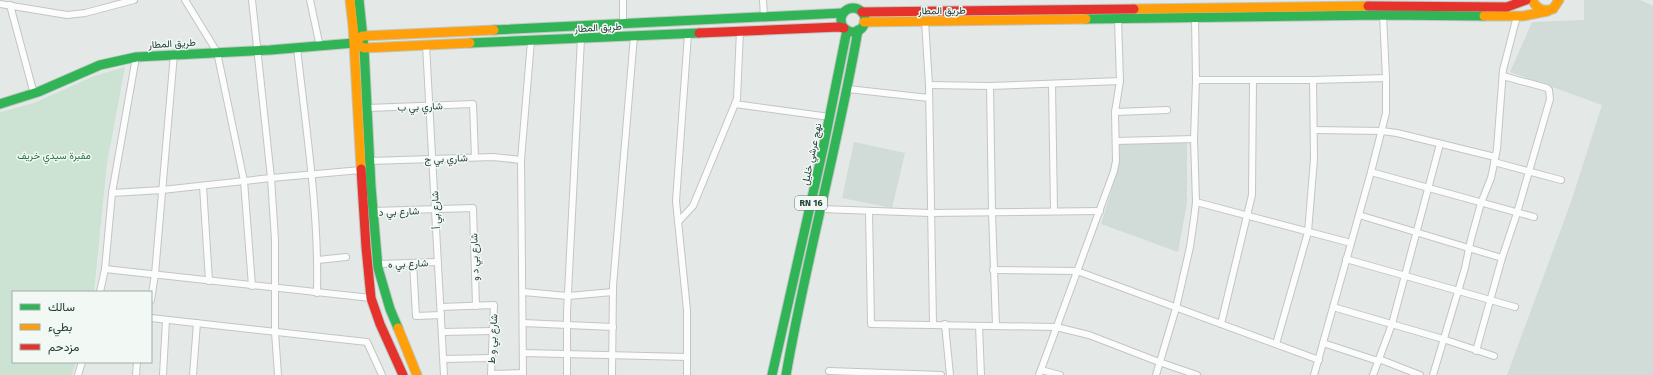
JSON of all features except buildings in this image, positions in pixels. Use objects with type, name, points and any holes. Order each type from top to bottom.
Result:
[{"type":"main road","points":[[350,0],[371,298],[380,324],[403,375]]},
{"type":"main road","points":[[359,0],[364,48],[373,212],[378,264],[390,309],[417,375]]},
{"type":"main road","points":[[848,0],[841,20],[845,29],[852,32],[858,30],[864,22],[861,12],[862,0]]},
{"type":"main road","name":"طريق المطار","points":[[861,12],[925,16],[1118,19],[1195,13],[1262,4],[1389,3],[1507,6],[1518,4],[1526,0]]},
{"type":"main road","points":[[1532,0],[1538,9],[1548,11],[1555,7],[1559,0]]},
{"type":"main road","points":[[845,11],[854,8],[861,12]]},
{"type":"main road","name":"طريق المطار","points":[[362,36],[764,18],[845,11]]},
{"type":"main road","name":"طريق المطار","points":[[864,22],[925,16],[1195,13],[1517,16],[1548,11]]},
{"type":"main road","name":"طريق المطار","points":[[0,104],[34,94],[100,65],[136,57],[320,47],[354,43],[364,48],[839,27],[845,29]]},
{"type":"main road","name":"نهج عرشي خليل","points":[[772,375],[842,65],[845,29]]},
{"type":"main road","name":"RN 16","points":[[786,375],[795,324],[848,89],[858,30]]},
{"type":"main road","points":[[354,43],[362,36]]},
{"type":"street","points":[[0,4],[67,15],[85,13],[134,0]]},
{"type":"street","points":[[185,0],[217,52],[244,181],[252,286]]},
{"type":"street","points":[[252,0],[271,178],[275,240],[274,288],[278,375]]},
{"type":"street","points":[[310,0],[320,47]]},
{"type":"street","points":[[623,0],[623,24]]},
{"type":"street","points":[[763,0],[764,18]]},
{"type":"street","points":[[10,5],[34,94]]},
{"type":"street","points":[[1156,375],[1176,308],[1190,248],[1196,202],[1194,139],[1196,80],[1195,13]]},
{"type":"street","points":[[1314,375],[1359,216],[1386,113],[1383,15]]},
{"type":"street","points":[[925,16],[929,98],[933,324]]},
{"type":"street","points":[[1433,375],[1481,203],[1491,178],[1495,159],[1503,76],[1517,16]]},
{"type":"street","points":[[1060,375],[1040,372],[1100,211],[1116,161],[1115,112],[1120,81],[1118,19]]},
{"type":"street","points":[[678,222],[693,206],[737,99],[740,31]]},
{"type":"street","points":[[687,375],[687,310],[676,201],[688,34]]},
{"type":"street","points":[[612,375],[613,292],[634,36]]},
{"type":"street","points":[[567,375],[568,296],[581,38]]},
{"type":"street","points":[[523,374],[521,160],[531,41]]},
{"type":"street","name":"شارع بي أ","points":[[426,45],[444,375]]},
{"type":"street","points":[[297,48],[311,174],[318,260],[317,293]]},
{"type":"street","points":[[152,294],[155,274],[174,54]]},
{"type":"street","points":[[100,291],[105,269],[112,193],[136,57]]},
{"type":"street","points":[[1476,351],[1502,258],[1517,213],[1550,99],[1550,94],[1547,88],[1503,76]]},
{"type":"street","points":[[1196,80],[1253,81],[1386,78]]},
{"type":"street","points":[[1276,344],[1308,232],[1312,194],[1314,130],[1312,80]]},
{"type":"street","points":[[928,86],[990,86],[1120,81]]},
{"type":"street","points":[[1221,324],[1252,195],[1253,81]]},
{"type":"street","points":[[1052,84],[1054,212]]},
{"type":"street","points":[[990,86],[993,270],[996,326]]},
{"type":"street","points":[[848,89],[929,98]]},
{"type":"street","name":"شاري بي ب","points":[[367,108],[473,104],[475,157]]},
{"type":"street","points":[[735,104],[830,117]]},
{"type":"street","points":[[1115,112],[1167,110]]},
{"type":"street","points":[[1314,130],[1382,131],[1417,138],[1495,159],[1561,180]]},
{"type":"street","points":[[1116,141],[1194,139]]},
{"type":"street","points":[[1373,375],[1392,324],[1440,144]]},
{"type":"street","name":"شاري بي ج","points":[[370,161],[493,156],[521,160]]},
{"type":"street","points":[[112,193],[162,190],[361,170]]},
{"type":"street","points":[[1371,172],[1534,217]]},
{"type":"street","points":[[203,186],[209,281]]},
{"type":"street","points":[[1196,202],[1351,244]]},
{"type":"street","name":"شارع بي د","points":[[373,212],[472,208]]},
{"type":"street","name":"شارع بي د و","points":[[472,208],[476,306]]},
{"type":"street","points":[[821,209],[930,213],[1100,211]]},
{"type":"street","points":[[869,211],[871,324],[1056,327],[1089,334],[1159,362],[1197,375]]},
{"type":"street","points":[[1359,216],[1502,258]]},
{"type":"street","points":[[318,260],[346,257]]},
{"type":"street","points":[[1346,259],[1457,292],[1515,307]]},
{"type":"street","name":"شارع بي ه","points":[[378,264],[438,262]]},
{"type":"street","points":[[413,263],[416,316],[441,315]]},
{"type":"street","points":[[105,269],[371,298]]},
{"type":"street","points":[[993,270],[1077,271],[1319,360]]},
{"type":"street","points":[[523,292],[568,296],[613,292]]},
{"type":"street","name":"شارع بي و ط","points":[[476,306],[494,305],[490,374],[523,374]]},
{"type":"street","points":[[441,307],[476,306]]},
{"type":"street","points":[[1333,307],[1443,339],[1494,356]]},
{"type":"street","points":[[152,318],[367,342],[382,375]]},
{"type":"street","points":[[163,375],[166,320]]},
{"type":"street","points":[[193,375],[197,323]]},
{"type":"street","points":[[523,323],[613,327]]},
{"type":"street","points":[[945,324],[950,375]]},
{"type":"street","points":[[979,326],[981,375]]},
{"type":"street","points":[[442,332],[492,331]]},
{"type":"street","points":[[1323,343],[1379,360],[1420,375]]},
{"type":"street","points":[[523,353],[687,357]]},
{"type":"street","points":[[444,359],[491,358]]},
{"type":"street","points":[[78,375],[82,363]]},
{"type":"street","points":[[136,375],[137,363]]},
{"type":"street","points":[[829,371],[941,375]]},
{"type":"shaded area","points":[[1584,0],[1640,0],[1653,6],[1653,375],[1507,375],[1571,202],[1602,105],[1510,72],[1532,22],[1584,20]]},
{"type":"shaded area","points":[[854,142],[905,153],[892,208],[842,198]]},
{"type":"shaded area","points":[[1120,143],[1187,143],[1187,203],[1178,252],[1101,224],[1116,176]]},
{"type":"green space","name":"مقبرة سيدي خريف","points":[[125,67],[107,163],[94,291],[12,291],[12,363],[76,363],[72,375],[0,375],[0,112],[34,103],[94,76]]},
{"type":"traffic: fast","points":[[359,0],[364,48],[371,187],[378,268],[390,309],[398,328]]},
{"type":"traffic: fast","points":[[853,8],[858,9],[864,15],[865,20],[864,25],[858,31],[853,32],[848,31],[842,25],[841,20],[842,15],[848,9],[853,8]]},
{"type":"traffic: fast","points":[[494,30],[843,13]]},
{"type":"traffic: fast","points":[[1086,19],[1383,15],[1484,16]]},
{"type":"traffic: fast","points":[[772,375],[823,149],[847,30]]},
{"type":"traffic: fast","points":[[786,375],[858,30]]},
{"type":"traffic: fast","points":[[470,43],[699,33]]},
{"type":"traffic: fast","points":[[0,104],[38,92],[100,65],[136,57],[270,50],[354,43]]},
{"type":"traffic: slow","points":[[350,0],[353,26],[361,169]]},
{"type":"traffic: slow","points":[[1532,0],[1538,8],[1543,10],[1553,9],[1559,0]]},
{"type":"traffic: slow","points":[[1134,9],[1368,6]]},
{"type":"traffic: slow","points":[[1484,16],[1523,16],[1548,11]]},
{"type":"traffic: slow","points":[[864,22],[1086,19]]},
{"type":"traffic: slow","points":[[470,43],[364,48],[354,43],[362,36],[494,30]]},
{"type":"traffic: slow","points":[[398,328],[417,375]]},
{"type":"traffic: jam","points":[[1368,6],[1507,7],[1526,0]]},
{"type":"traffic: jam","points":[[862,12],[1134,9]]},
{"type":"traffic: jam","points":[[699,33],[844,28]]},
{"type":"traffic: jam","points":[[361,169],[371,298],[380,324],[403,375]]}]
